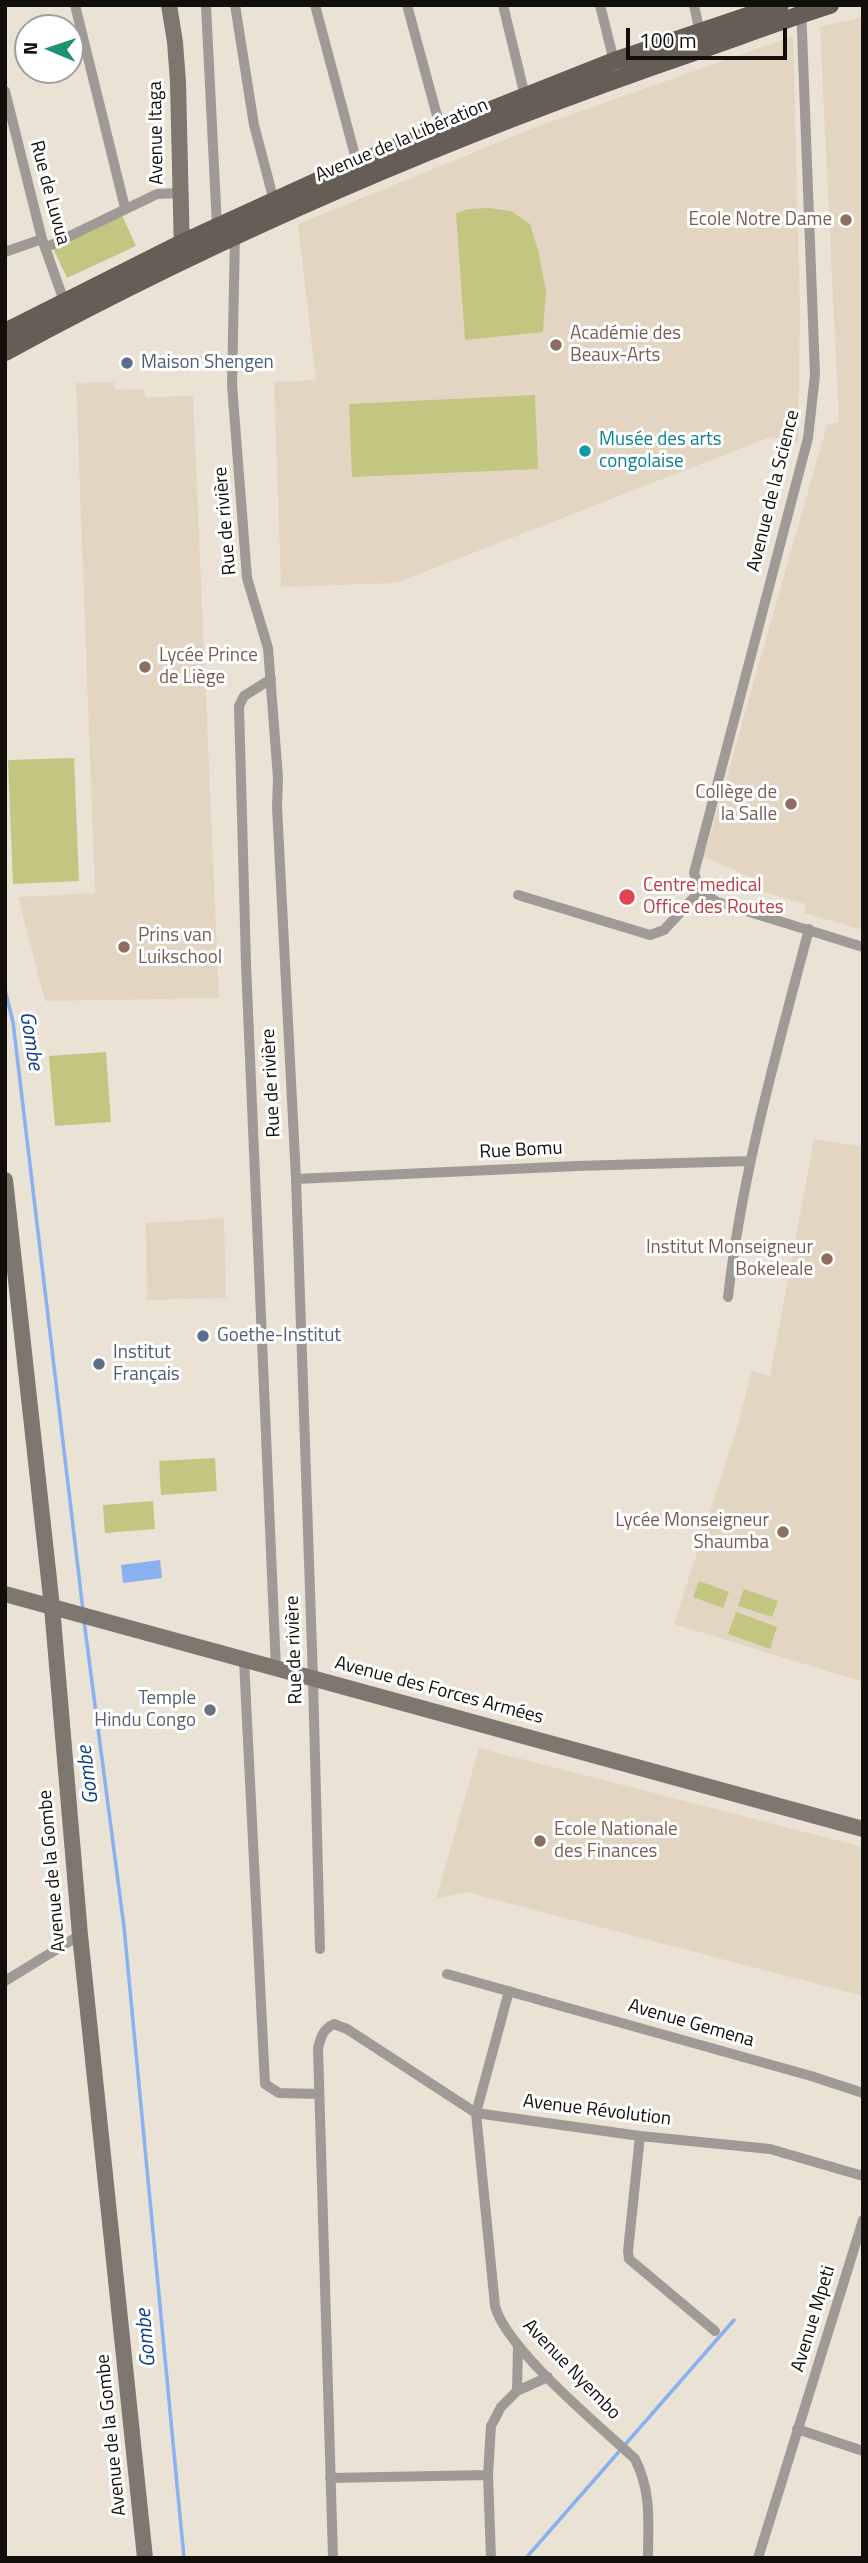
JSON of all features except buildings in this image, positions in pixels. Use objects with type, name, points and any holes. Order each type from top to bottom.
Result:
[{"type":"main road","name":"Avenue de la Libération","points":[[228,228],[443,136],[525,96],[614,61],[701,33],[792,10],[830,5]]},
{"type":"main road","name":"Avenue de la Libération","points":[[5,352],[274,201],[357,163],[635,72],[792,10]]},
{"type":"main road","name":"Avenue de la Libération","points":[[5,332],[64,302],[181,252]]},
{"type":"street","points":[[75,5],[125,208]]},
{"type":"street","name":"Avenue Itaga","points":[[169,5],[177,69],[181,252]]},
{"type":"street","name":"Rue de rivière","points":[[206,5],[228,228],[232,384],[247,578],[268,648],[278,778],[277,806],[296,1179],[320,1949]]},
{"type":"street","points":[[235,5],[254,125],[274,201]]},
{"type":"street","points":[[315,5],[357,163]]},
{"type":"street","points":[[407,5],[443,136]]},
{"type":"street","points":[[503,5],[525,96]]},
{"type":"street","points":[[600,5],[614,61]]},
{"type":"street","points":[[694,5],[701,33]]},
{"type":"street","name":"Avenue de la Science","points":[[700,891],[694,873],[808,438],[813,405],[816,375],[792,10]]},
{"type":"street","name":"Rue de Luvua","points":[[5,91],[43,243],[64,302]]},
{"type":"street","points":[[5,252],[43,243],[157,194],[179,193]]},
{"type":"street","points":[[271,679],[244,696],[239,706],[246,964],[276,1669]]},
{"type":"street","points":[[518,895],[650,935],[664,930],[700,891],[717,902],[863,947]]},
{"type":"street","points":[[728,1297],[735,1232],[749,1161],[808,929]]},
{"type":"street","name":"Rue Bomu","points":[[296,1179],[749,1161]]},
{"type":"street","name":"Avenue de la Gombe","points":[[5,1180],[52,1607],[80,1935],[145,2558]]},
{"type":"street","name":"Avenue des Forces Armées","points":[[5,1594],[863,1829]]},
{"type":"street","points":[[244,1660],[265,2084],[279,2093],[319,2094],[333,2558]]},
{"type":"street","points":[[5,1981],[80,1935]]},
{"type":"street","name":"Avenue Gemena","points":[[447,1974],[863,2093]]},
{"type":"street","points":[[476,2113],[509,1992]]},
{"type":"street","name":"Avenue Révolution","points":[[319,2094],[318,2048],[322,2034],[327,2027],[334,2024],[347,2029],[476,2113],[640,2136],[769,2149],[862,2175]]},
{"type":"street","name":"Avenue Nyembo","points":[[476,2113],[492,2293],[497,2317],[518,2346],[548,2377],[635,2459],[648,2491],[648,2558]]},
{"type":"street","points":[[640,2136],[629,2259],[715,2331]]},
{"type":"street","name":"Avenue Mpeti","points":[[758,2558],[863,2220]]},
{"type":"street","points":[[517,2391],[518,2346]]},
{"type":"street","points":[[491,2558],[488,2475],[491,2426],[501,2407],[517,2391],[548,2377]]},
{"type":"street","points":[[797,2429],[863,2451]]},
{"type":"street","points":[[330,2478],[488,2475]]},
{"type":"shaded area","points":[[863,17],[863,930],[804,913],[806,904],[759,891],[762,882],[704,857],[827,425],[839,422],[820,27]]},
{"type":"shaded area","name":"Académie des Beaux-Arts","points":[[793,36],[800,310],[798,443],[770,437],[396,583],[281,587],[274,382],[316,380],[298,224],[539,126]]},
{"type":"shaded area","name":"Lycée Prince de Liège","points":[[114,382],[115,390],[144,389],[145,397],[193,396],[219,998],[45,1001],[18,897],[95,893],[76,383]]},
{"type":"shaded area","name":"Lycée Monseigneur Shaumba","points":[[814,1139],[863,1147],[863,1682],[674,1624],[736,1431],[752,1371],[770,1376]]},
{"type":"shaded area","points":[[224,1218],[226,1298],[147,1300],[146,1223]]},
{"type":"shaded area","points":[[479,1748],[863,1847],[863,1996],[466,1892],[436,1899]]},
{"type":"green space","points":[[488,208],[511,211],[530,224],[546,291],[543,332],[465,340],[456,213]]},
{"type":"green space","points":[[122,215],[136,246],[67,278],[53,248]]},
{"type":"green space","points":[[535,395],[538,469],[352,477],[349,404]]},
{"type":"green space","points":[[74,758],[79,881],[13,884],[8,760]]},
{"type":"green space","points":[[106,1052],[111,1122],[55,1126],[49,1056]]},
{"type":"green space","points":[[215,1458],[217,1491],[161,1495],[159,1461]]},
{"type":"green space","points":[[153,1501],[155,1529],[105,1533],[103,1505]]},
{"type":"green space","points":[[699,1581],[729,1592],[723,1608],[693,1597]]},
{"type":"green space","points":[[744,1589],[778,1601],[772,1617],[738,1606]]},
{"type":"green space","points":[[736,1612],[777,1627],[770,1649],[728,1634]]},
{"type":"water","points":[[160,1560],[162,1578],[123,1583],[121,1565]]},
{"type":"waterway","name":"Gombe","points":[[5,990],[13,1022],[83,1610]]},
{"type":"waterway","name":"Gombe","points":[[84,1621],[124,1927],[184,2558]]},
{"type":"waterway","points":[[526,2558],[734,2320]]},
{"type":"place","name":"Ecole Notre Dame","points":[[846,220]]},
{"type":"place","name":"Académie des Beaux-Arts","points":[[556,345]]},
{"type":"place","name":"Maison Shengen","points":[[127,363]]},
{"type":"place","name":"Musée des arts congolaise","points":[[585,451]]},
{"type":"place","name":"Lycée Prince de Liège","points":[[145,667]]},
{"type":"place","name":"Collège de la Salle","points":[[791,804]]},
{"type":"place","name":"Centre medical Office des Routes","points":[[627,897]]},
{"type":"place","name":"Prins van Luikschool","points":[[124,947]]},
{"type":"place","name":"Institut Monseigneur Bokeleale","points":[[827,1259]]},
{"type":"place","name":"Goethe-Institut","points":[[203,1336]]},
{"type":"place","name":"Institut Français","points":[[99,1364]]},
{"type":"place","name":"Lycée Monseigneur Shaumba","points":[[783,1532]]},
{"type":"place","name":"Temple Hindu Congo","points":[[210,1710]]},
{"type":"place","name":"Ecole Nationale des Finances","points":[[540,1841]]}]
